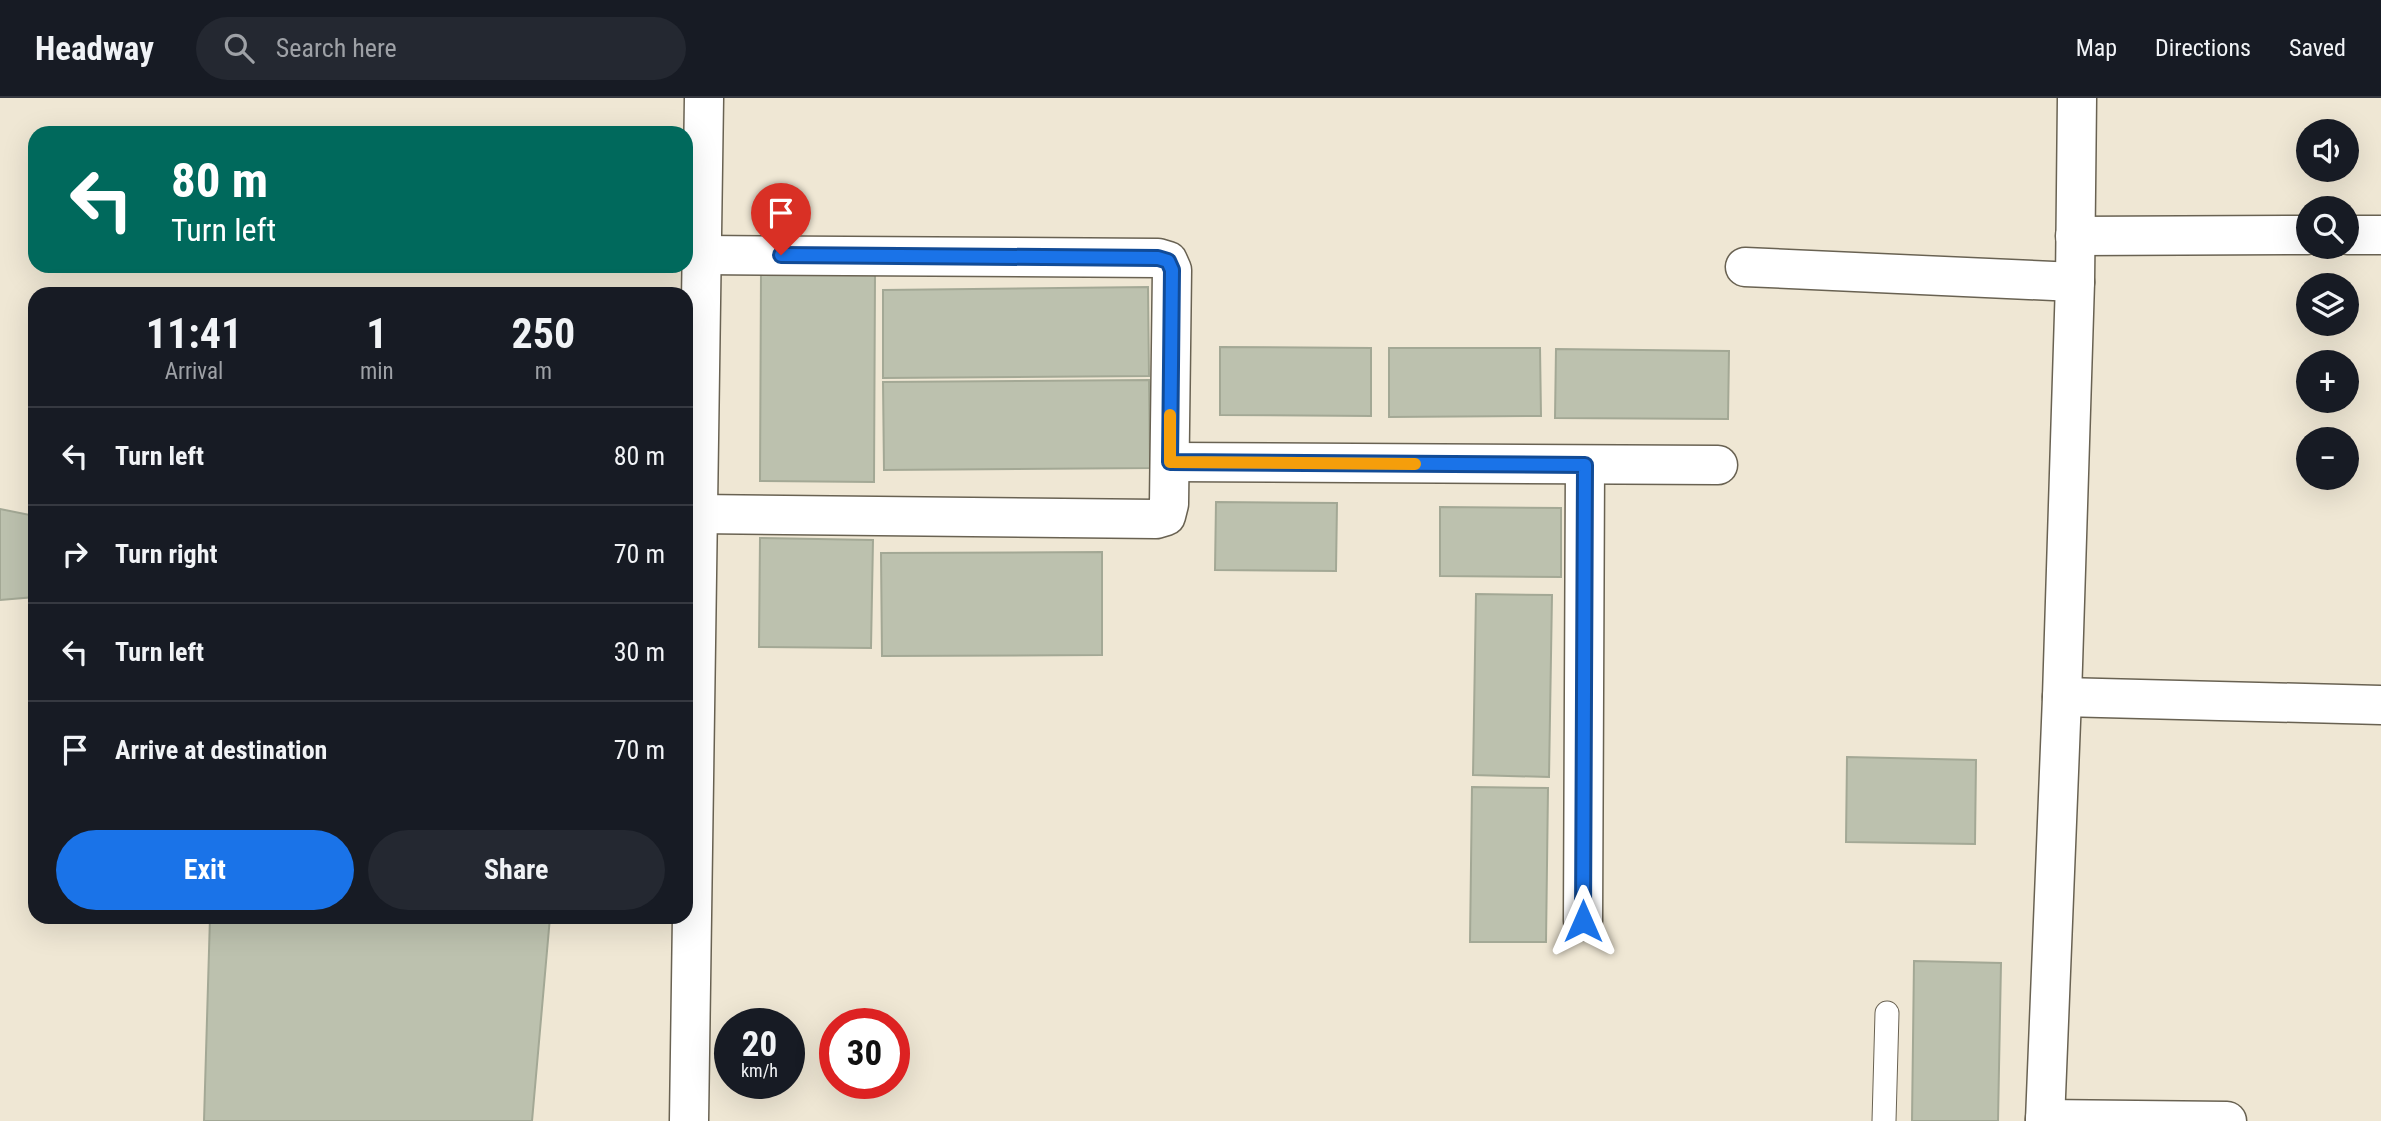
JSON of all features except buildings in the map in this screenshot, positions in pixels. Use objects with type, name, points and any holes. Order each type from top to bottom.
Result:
[{"type":"street","points":[[693,851],[704,98]]},
{"type":"street","points":[[2077,98],[2075,282],[2045,1120],[2227,1121]]},
{"type":"street","points":[[2076,236],[2296,235]]},
{"type":"street","points":[[2359,235],[2381,235]]},
{"type":"street","points":[[698,514],[1156,519],[1166,516],[1169,504],[1170,462],[1172,270],[1168,261],[1158,258],[701,255]]},
{"type":"street","points":[[1745,267],[2075,282]]},
{"type":"street","points":[[1170,462],[1718,465]]},
{"type":"street","points":[[1583,921],[1585,465]]},
{"type":"street","points":[[2062,697],[2381,705]]},
{"type":"street","points":[[689,1121],[692,924]]},
{"type":"lane","points":[[1884,1121],[1887,1013]]},
{"type":"slow traffic","points":[[1170,415],[1170,462],[1415,464]]},
{"type":"route","points":[[781,255],[1158,258],[1168,261],[1172,270],[1170,462],[1585,465],[1583,921]]}]
